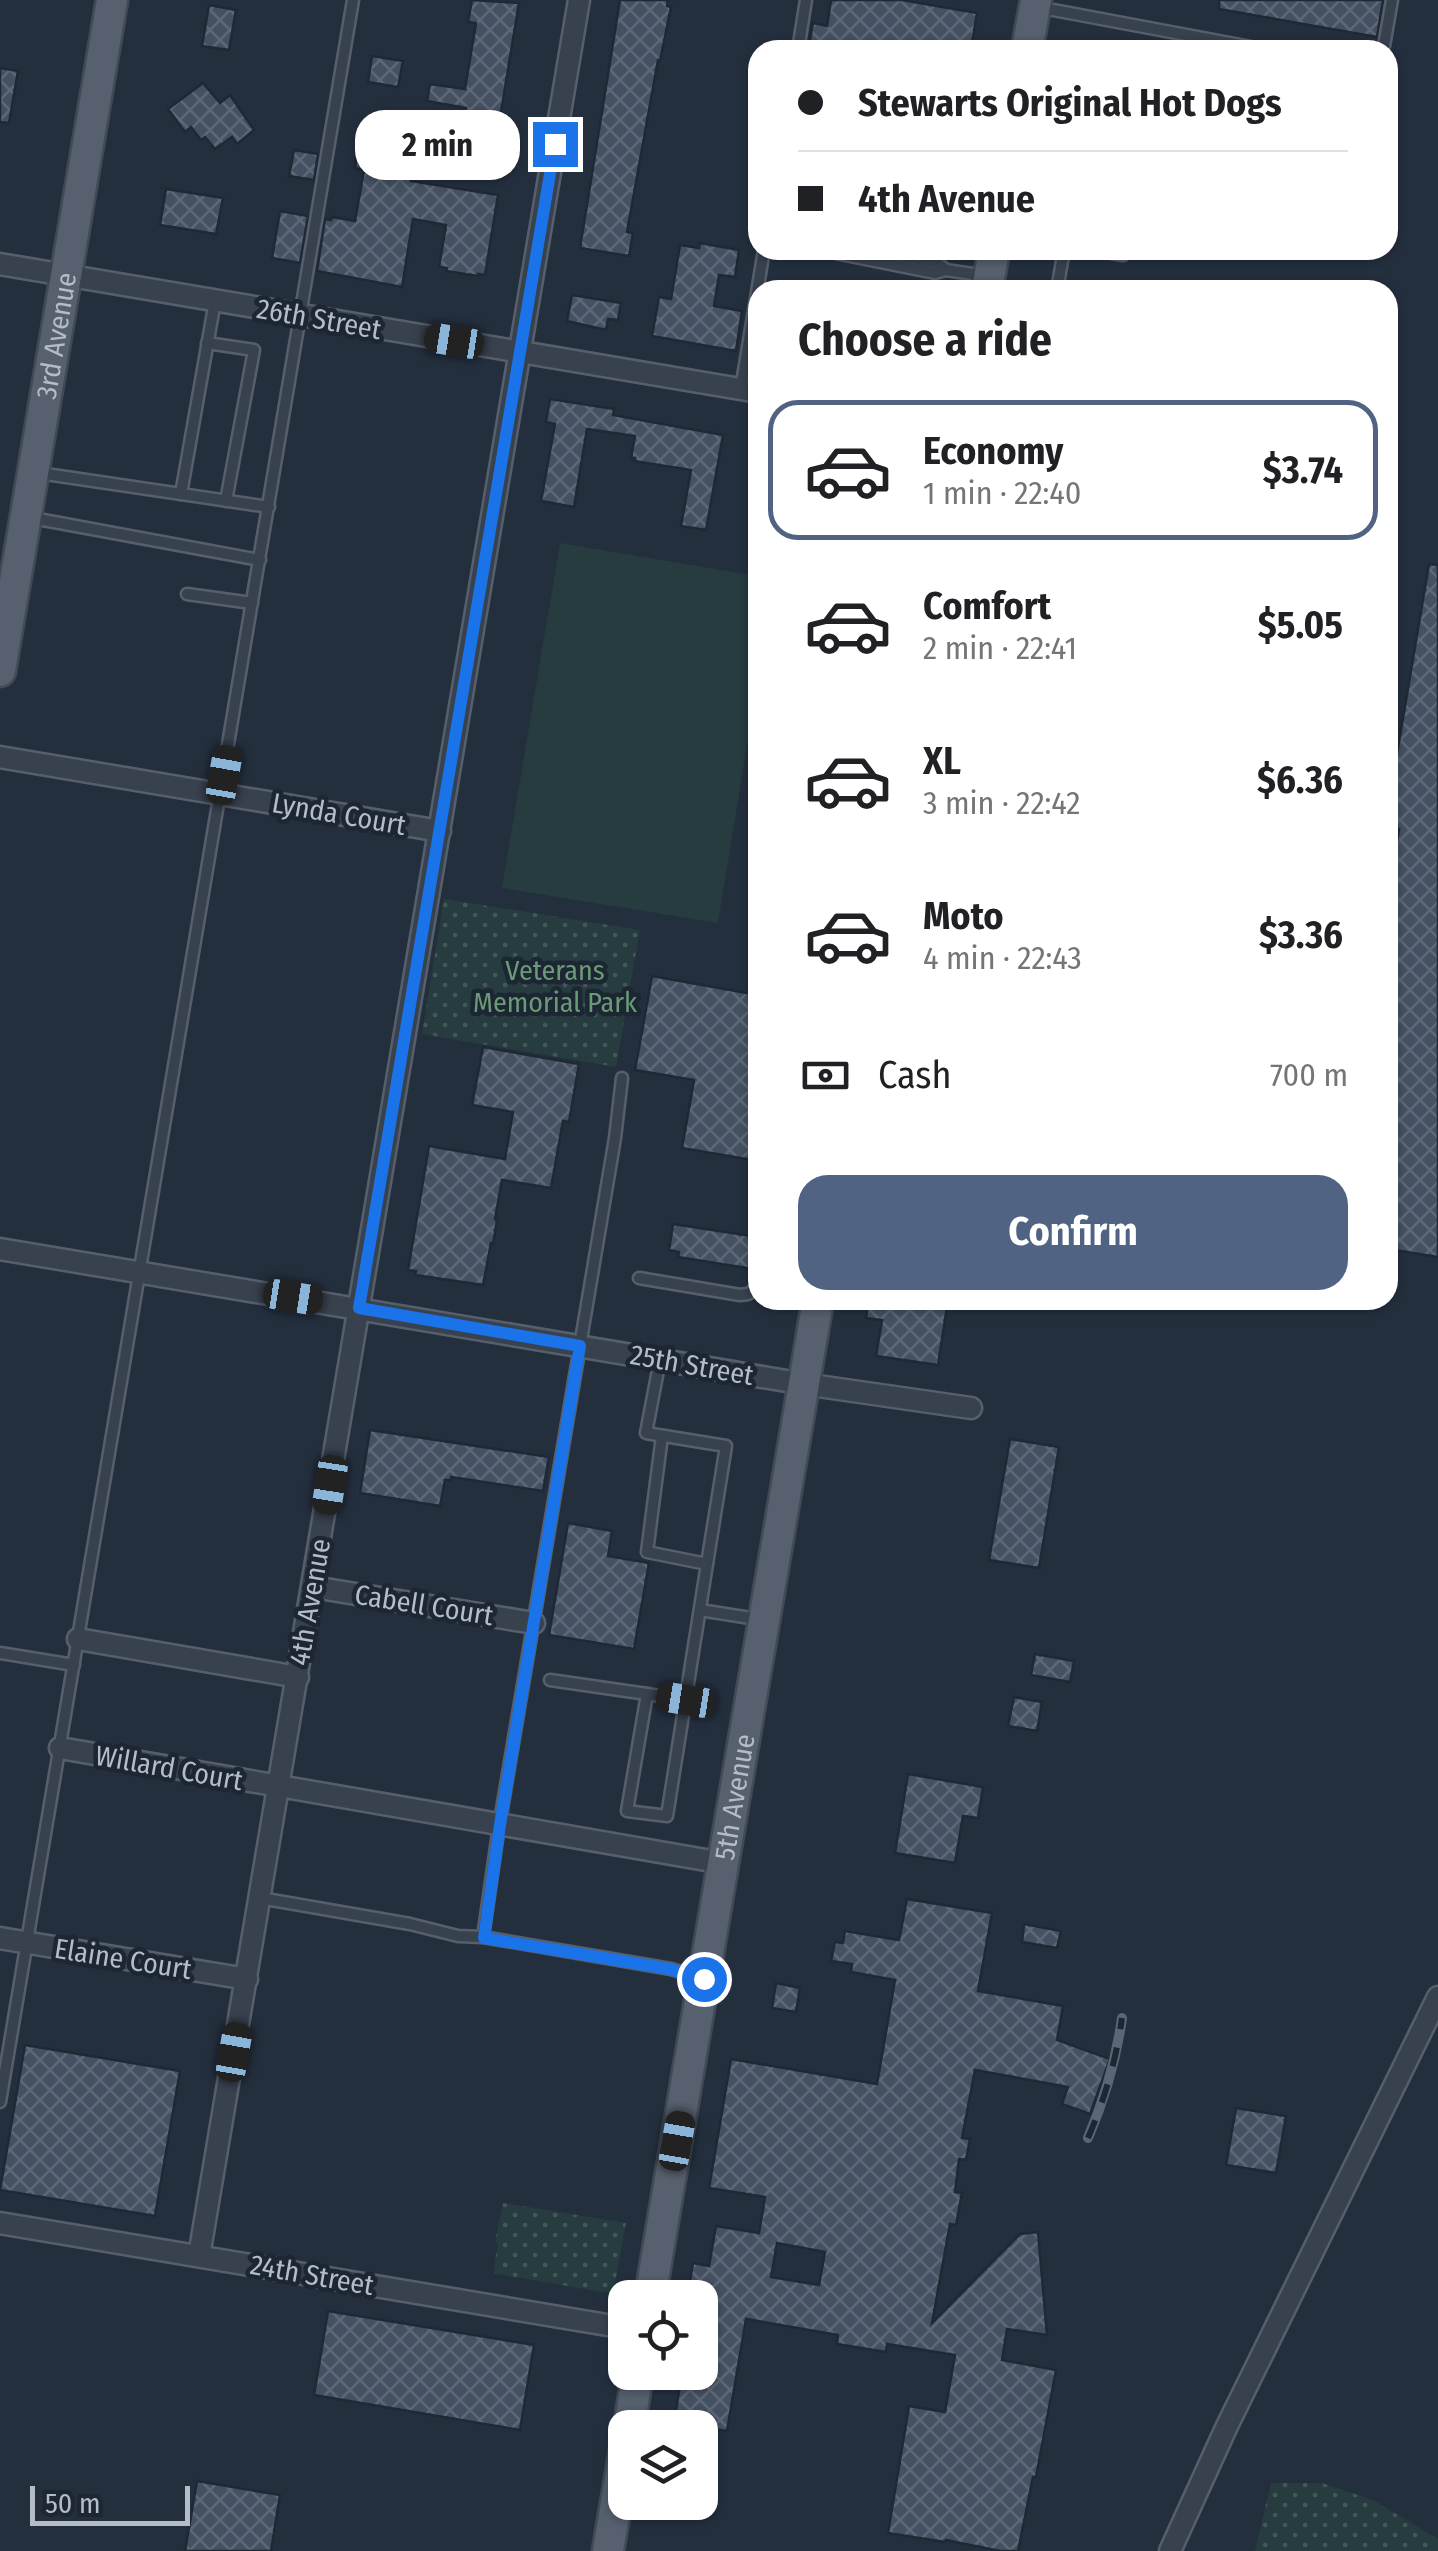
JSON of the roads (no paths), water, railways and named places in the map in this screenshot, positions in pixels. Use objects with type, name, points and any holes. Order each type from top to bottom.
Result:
[{"type":"main road","name":"3rd Avenue","points":[[0,671],[112,0]]},
{"type":"main road","points":[[1029,40],[1035,3]]},
{"type":"main road","name":"5th Avenue","points":[[653,2280],[816,1310]]},
{"type":"main road","points":[[608,2551],[613,2520]]},
{"type":"street","name":"4th Avenue","points":[[199,2256],[579,0]]},
{"type":"street","name":"26th Street","points":[[0,264],[748,390]]},
{"type":"street","name":"Lynda Court","points":[[0,757],[440,831]]},
{"type":"street","name":"25th Street","points":[[0,1249],[804,1384],[970,1408]]},
{"type":"street","name":"Cabell Court","points":[[313,1587],[534,1623]]},
{"type":"street","points":[[78,1638],[298,1677]]},
{"type":"street","name":"Willard Court","points":[[60,1748],[723,1863]]},
{"type":"street","name":"Elaine Court","points":[[0,1938],[247,1979]]},
{"type":"street","points":[[1170,2551],[1227,2426],[1438,1997]]},
{"type":"street","name":"24th Street","points":[[0,2222],[608,2325]]},
{"type":"lane","points":[[0,2102],[353,0]]},
{"type":"lane","points":[[800,40],[806,0]]},
{"type":"lane","points":[[1384,40],[1392,0]]},
{"type":"lane","points":[[1035,3],[1218,40]]},
{"type":"lane","points":[[870,260],[936,273],[990,272]]},
{"type":"lane","points":[[922,260],[946,270]]},
{"type":"lane","points":[[181,494],[215,301]]},
{"type":"lane","points":[[206,343],[254,350],[226,501]]},
{"type":"lane","points":[[33,472],[269,507]]},
{"type":"lane","points":[[26,516],[260,560]]},
{"type":"lane","points":[[186,594],[252,604]]},
{"type":"lane","points":[[484,1938],[622,1078]]},
{"type":"lane","points":[[638,1278],[748,1294]]},
{"type":"lane","points":[[648,1694],[628,1811],[667,1816],[726,1446],[646,1433],[660,1360]]},
{"type":"lane","points":[[662,1436],[647,1552],[707,1564]]},
{"type":"lane","points":[[700,1610],[764,1620]]},
{"type":"lane","points":[[0,1653],[74,1665]]},
{"type":"lane","points":[[550,1680],[686,1700]]},
{"type":"lane","points":[[260,1898],[458,1936],[670,1969],[704,1979]]},
{"type":"railway","points":[[1088,2138],[1109,2079],[1122,2018]]},
{"type":"park label","name":"Veterans Memorial Park","points":[[555,986]]}]
